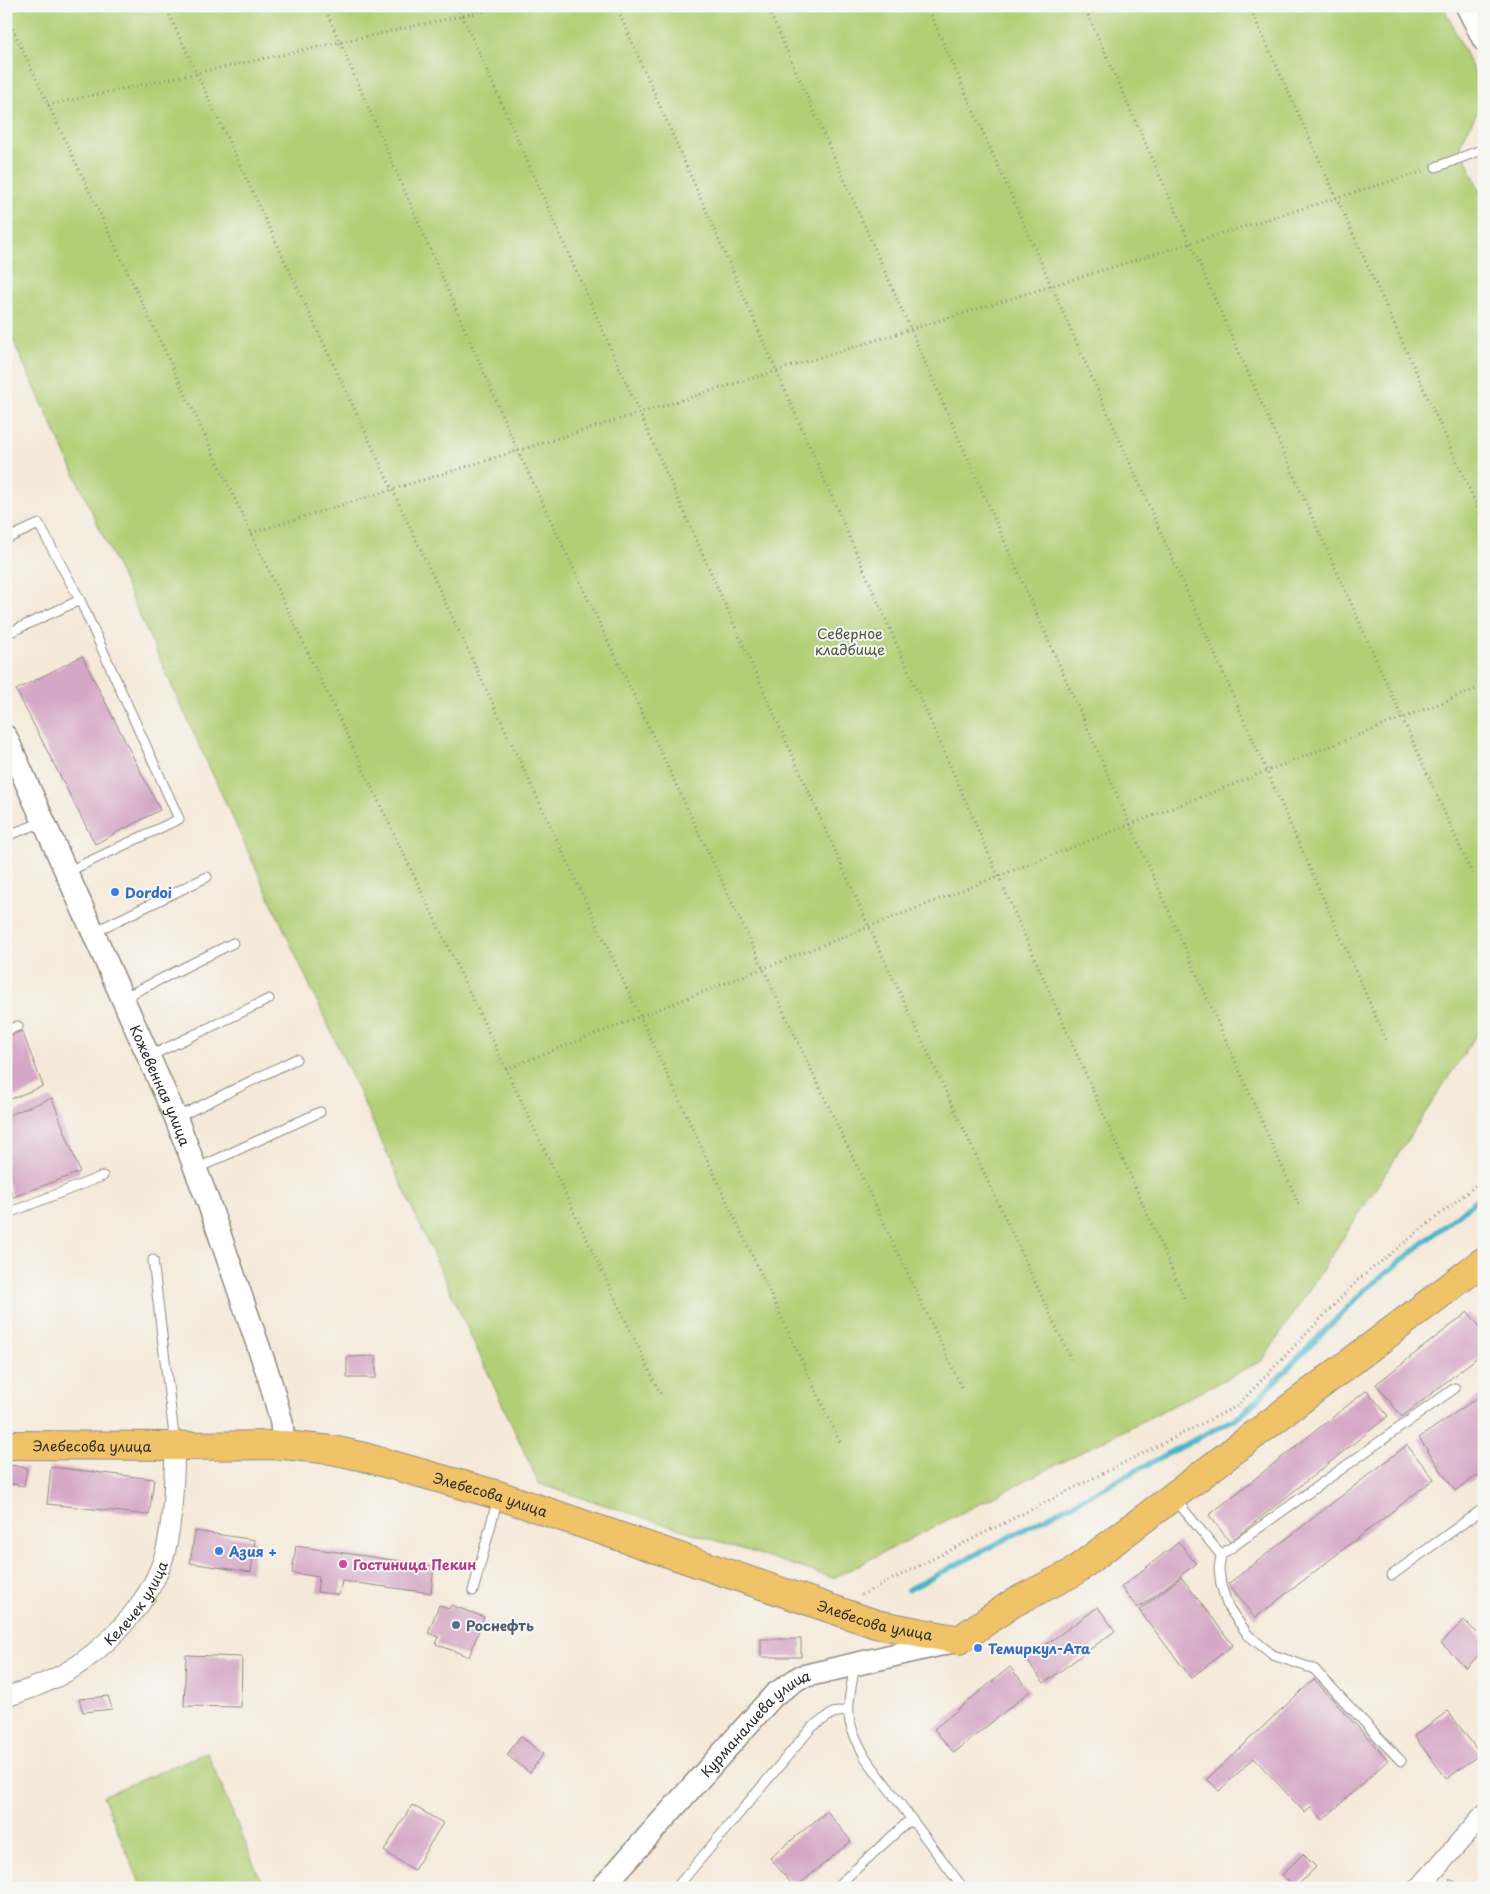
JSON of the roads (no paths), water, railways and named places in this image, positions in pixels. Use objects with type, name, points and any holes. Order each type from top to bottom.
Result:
[{"type":"main road","points":[[959,1640],[1013,1603],[1072,1573],[1484,1261]]},
{"type":"main road","name":"Элебесова улица","points":[[8,1442],[175,1446],[284,1445],[332,1450],[364,1457],[498,1495],[876,1624],[959,1640]]},
{"type":"street","points":[[1467,6],[1484,40]]},
{"type":"street","name":"Кожевенная улица","points":[[6,738],[176,1118],[269,1377],[281,1420],[284,1445]]},
{"type":"street","name":"Келечек улица","points":[[6,1697],[44,1683],[81,1663],[104,1643],[141,1602],[162,1563],[167,1542],[174,1479],[175,1446]]},
{"type":"street","name":"Курманалиева улица","points":[[602,1888],[774,1695],[800,1677],[959,1640]]},
{"type":"street","points":[[1419,1888],[1484,1814]]},
{"type":"lane","points":[[1436,167],[1484,149]]},
{"type":"lane","points":[[6,540],[39,524],[80,600],[179,819],[66,872]]},
{"type":"lane","points":[[6,634],[80,600]]},
{"type":"lane","points":[[6,836],[44,821]]},
{"type":"lane","points":[[94,932],[207,877]]},
{"type":"lane","points":[[123,998],[233,944]]},
{"type":"lane","points":[[149,1056],[269,999]]},
{"type":"lane","points":[[6,1030],[18,1026]]},
{"type":"lane","points":[[176,1118],[296,1059]]},
{"type":"lane","points":[[196,1170],[320,1112]]},
{"type":"lane","points":[[6,1214],[103,1176]]},
{"type":"lane","points":[[153,1260],[175,1446]]},
{"type":"lane","points":[[1401,1761],[1314,1669],[1273,1656],[1248,1635],[1228,1606],[1221,1585],[1219,1568],[1221,1555],[1455,1388]]},
{"type":"lane","points":[[473,1591],[498,1495]]},
{"type":"lane","points":[[1173,1497],[1221,1555]]},
{"type":"lane","points":[[1392,1575],[1484,1508]]},
{"type":"lane","points":[[855,1664],[848,1710],[856,1740],[865,1757],[963,1888]]},
{"type":"lane","points":[[676,1888],[812,1727],[833,1713],[848,1710]]},
{"type":"lane","points":[[836,1888],[911,1819]]},
{"type":"waterway","points":[[908,1590],[1242,1415],[1365,1290],[1484,1194]]},
{"type":"place","name":"Dordoi","points":[[115,892]]},
{"type":"place","name":"Азия +","points":[[219,1551]]},
{"type":"place","name":"Гостиница Пекин","points":[[343,1564]]},
{"type":"place","name":"Роснефть","points":[[456,1625]]},
{"type":"place","name":"Темиркул-Ата","points":[[978,1648]]},
{"type":"park label","name":"Северное кладбище","points":[[850,642]]}]
